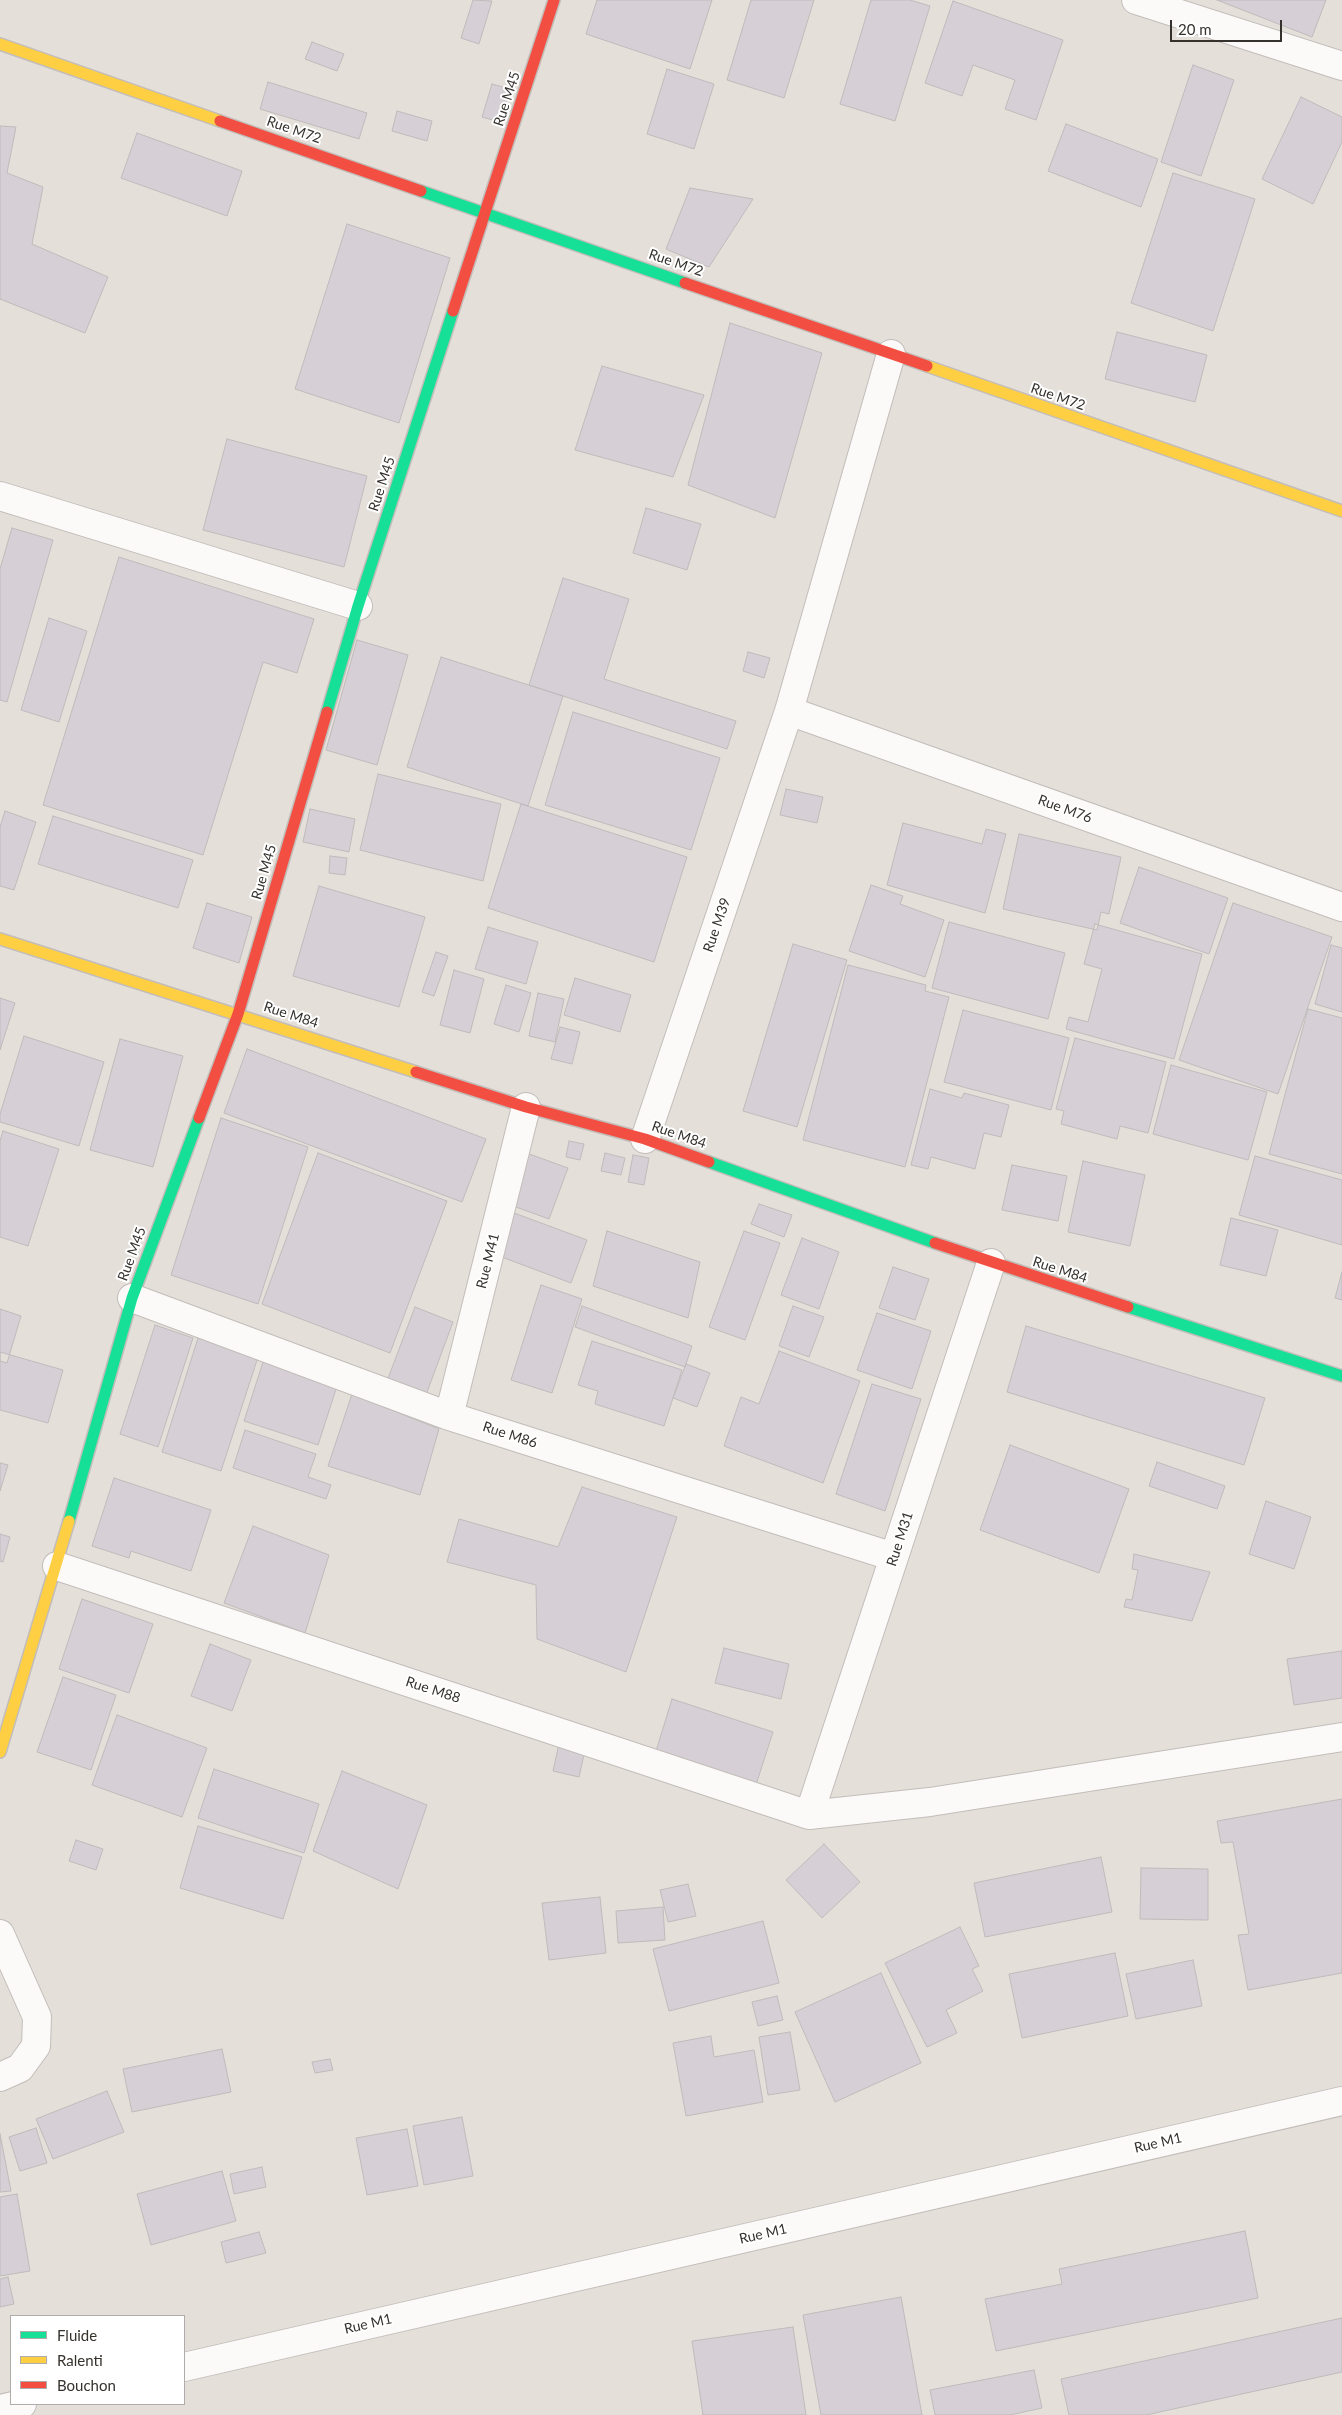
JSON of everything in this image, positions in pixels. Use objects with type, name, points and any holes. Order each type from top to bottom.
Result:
[{"type":"street","name":"Rue M45","points":[[0,1752],[56,1566],[132,1298],[238,1014],[358,606],[487,213],[554,0]]},
{"type":"street","points":[[1136,0],[1342,66]]},
{"type":"street","name":"Rue M72","points":[[0,44],[1342,512]]},
{"type":"street","name":"Rue M39","points":[[645,1139],[789,710],[891,354]]},
{"type":"street","points":[[0,496],[358,606]]},
{"type":"street","name":"Rue M76","points":[[789,710],[1342,908]]},
{"type":"street","name":"Rue M84","points":[[0,939],[526,1107],[645,1139],[991,1263],[1342,1376]]},
{"type":"street","name":"Rue M41","points":[[449,1416],[526,1107]]},
{"type":"street","name":"Rue M31","points":[[809,1815],[991,1263]]},
{"type":"street","name":"Rue M86","points":[[132,1298],[449,1416],[894,1557]]},
{"type":"street","name":"Rue M88","points":[[56,1566],[809,1815]]},
{"type":"street","points":[[809,1815],[930,1802],[1342,1737]]},
{"type":"street","points":[[0,1934],[37,2017],[36,2046],[20,2068],[0,2077]]},
{"type":"street","name":"Rue M1","points":[[185,2367],[1342,2101]]},
{"type":"street","points":[[0,2409],[18,2405]]},
{"type":"building","points":[[473,0],[492,1],[479,44],[461,38]]},
{"type":"building","points":[[597,0],[712,0],[690,69],[586,34]]},
{"type":"building","points":[[751,0],[814,0],[784,98],[727,80]]},
{"type":"building","points":[[871,0],[910,0],[930,6],[895,121],[840,104]]},
{"type":"building","points":[[1217,0],[1326,0],[1312,37]]},
{"type":"building","points":[[953,1],[1063,40],[1036,120],[1005,109],[1015,80],[973,65],[962,96],[925,83]]},
{"type":"building","points":[[312,42],[344,54],[337,71],[305,59]]},
{"type":"building","points":[[1193,65],[1234,80],[1201,176],[1161,162]]},
{"type":"building","points":[[667,69],[714,84],[694,149],[647,134]]},
{"type":"building","points":[[268,82],[367,113],[359,139],[260,109]]},
{"type":"building","points":[[492,84],[510,89],[500,122],[482,117]]},
{"type":"building","points":[[1301,97],[1342,117],[1342,142],[1313,204],[1262,179]]},
{"type":"building","points":[[397,111],[432,121],[427,141],[392,131]]},
{"type":"building","points":[[1066,124],[1158,159],[1141,207],[1048,171]]},
{"type":"building","points":[[0,126],[16,127],[7,173],[43,187],[32,244],[108,277],[85,333],[0,299]]},
{"type":"building","points":[[137,133],[242,171],[227,216],[121,178]]},
{"type":"building","points":[[1173,173],[1255,199],[1213,331],[1131,303]]},
{"type":"building","points":[[690,188],[753,199],[709,267],[666,249]]},
{"type":"building","points":[[347,224],[450,258],[399,423],[295,389]]},
{"type":"building","points":[[730,323],[822,353],[775,518],[688,485]]},
{"type":"building","points":[[1117,332],[1207,355],[1195,402],[1105,379]]},
{"type":"building","points":[[602,366],[704,395],[673,477],[575,450]]},
{"type":"building","points":[[227,439],[367,476],[344,567],[203,530]]},
{"type":"building","points":[[646,508],[701,524],[687,570],[633,553]]},
{"type":"building","points":[[12,528],[53,540],[7,702],[0,700],[0,569]]},
{"type":"building","points":[[119,557],[314,619],[297,673],[263,662],[203,855],[43,805]]},
{"type":"building","points":[[563,578],[629,599],[604,679],[736,721],[727,749],[529,685]]},
{"type":"building","points":[[49,618],[87,631],[59,722],[21,710]]},
{"type":"building","points":[[357,640],[408,655],[377,765],[326,750]]},
{"type":"building","points":[[748,652],[770,658],[764,678],[743,671]]},
{"type":"building","points":[[441,657],[563,696],[528,806],[407,767]]},
{"type":"building","points":[[573,712],[720,758],[691,850],[545,805]]},
{"type":"building","points":[[378,774],[501,804],[483,881],[360,850]]},
{"type":"building","points":[[786,789],[823,797],[817,823],[780,815]]},
{"type":"building","points":[[521,804],[687,857],[654,962],[488,908]]},
{"type":"building","points":[[310,809],[355,819],[349,852],[303,842]]},
{"type":"building","points":[[5,811],[36,822],[14,890],[0,886],[0,827]]},
{"type":"building","points":[[53,816],[193,860],[178,908],[38,864]]},
{"type":"building","points":[[903,823],[982,844],[986,829],[1006,834],[985,913],[887,885]]},
{"type":"building","points":[[1019,834],[1121,857],[1109,914],[1101,912],[1097,930],[1003,909]]},
{"type":"building","points":[[330,856],[347,858],[345,875],[329,873]]},
{"type":"building","points":[[1139,867],[1228,898],[1209,954],[1120,923]]},
{"type":"building","points":[[871,885],[903,896],[900,904],[944,920],[925,977],[849,951]]},
{"type":"building","points":[[319,886],[425,917],[399,1007],[293,976]]},
{"type":"building","points":[[207,903],[252,917],[239,963],[193,948]]},
{"type":"building","points":[[1233,903],[1332,937],[1278,1094],[1179,1060]]},
{"type":"building","points":[[949,922],[1065,953],[1048,1019],[932,988]]},
{"type":"building","points":[[1095,924],[1202,954],[1174,1059],[1066,1029],[1069,1017],[1088,1022],[1102,969],[1084,964]]},
{"type":"building","points":[[488,927],[538,942],[526,984],[475,969]]},
{"type":"building","points":[[793,944],[847,960],[797,1127],[743,1111]]},
{"type":"building","points":[[1331,945],[1342,948],[1342,1012],[1315,1004]]},
{"type":"building","points":[[436,952],[448,956],[434,996],[422,992]]},
{"type":"building","points":[[848,965],[926,985],[925,991],[949,997],[905,1167],[803,1140]]},
{"type":"building","points":[[454,970],[484,979],[470,1033],[440,1025]]},
{"type":"building","points":[[575,978],[631,995],[620,1032],[564,1015]]},
{"type":"building","points":[[506,985],[531,993],[519,1032],[494,1024]]},
{"type":"building","points":[[538,993],[564,999],[555,1042],[529,1036]]},
{"type":"building","points":[[0,998],[15,1003],[0,1050]]},
{"type":"building","points":[[1308,1009],[1342,1018],[1342,1174],[1269,1154]]},
{"type":"building","points":[[963,1010],[1069,1038],[1051,1110],[944,1082]]},
{"type":"building","points":[[560,1027],[580,1032],[572,1064],[551,1059]]},
{"type":"building","points":[[24,1036],[104,1062],[79,1146],[0,1122],[0,1114]]},
{"type":"building","points":[[1075,1038],[1166,1062],[1148,1133],[1120,1126],[1117,1139],[1061,1124],[1064,1111],[1056,1109]]},
{"type":"building","points":[[120,1039],[183,1056],[153,1167],[90,1150]]},
{"type":"building","points":[[247,1049],[486,1139],[462,1202],[224,1113]]},
{"type":"building","points":[[1171,1065],[1267,1092],[1248,1160],[1153,1134]]},
{"type":"building","points":[[930,1089],[962,1098],[964,1093],[1009,1105],[1001,1137],[984,1133],[975,1169],[931,1157],[928,1169],[911,1165]]},
{"type":"building","points":[[221,1118],[308,1147],[258,1304],[171,1275]]},
{"type":"building","points":[[3,1131],[59,1149],[28,1246],[0,1237],[0,1141]]},
{"type":"building","points":[[569,1141],[584,1144],[580,1160],[566,1157]]},
{"type":"building","points":[[521,1151],[568,1168],[549,1219],[502,1202]]},
{"type":"building","points":[[318,1153],[447,1201],[390,1353],[262,1304]]},
{"type":"building","points":[[605,1153],[625,1158],[621,1175],[601,1171]]},
{"type":"building","points":[[633,1155],[649,1158],[644,1185],[628,1182]]},
{"type":"building","points":[[1255,1156],[1342,1180],[1342,1245],[1239,1215]]},
{"type":"building","points":[[1083,1161],[1145,1175],[1130,1246],[1068,1232]]},
{"type":"building","points":[[1012,1165],[1067,1176],[1058,1221],[1002,1210]]},
{"type":"building","points":[[759,1204],[792,1215],[784,1237],[751,1224]]},
{"type":"building","points":[[506,1210],[587,1240],[571,1283],[491,1253]]},
{"type":"building","points":[[1231,1218],[1278,1230],[1266,1276],[1220,1265]]},
{"type":"building","points":[[607,1231],[700,1262],[688,1318],[593,1286]]},
{"type":"building","points":[[744,1231],[780,1243],[745,1340],[709,1327]]},
{"type":"building","points":[[802,1238],[839,1252],[819,1309],[781,1295]]},
{"type":"building","points":[[893,1267],[929,1279],[915,1320],[879,1308]]},
{"type":"building","points":[[1342,1272],[1342,1300],[1335,1298]]},
{"type":"building","points":[[541,1285],[582,1299],[552,1393],[511,1380]]},
{"type":"building","points":[[582,1306],[692,1346],[685,1367],[575,1327]]},
{"type":"building","points":[[793,1306],[824,1317],[809,1357],[779,1346]]},
{"type":"building","points":[[415,1307],[453,1322],[423,1403],[384,1389]]},
{"type":"building","points":[[0,1309],[21,1316],[7,1363],[0,1361]]},
{"type":"building","points":[[877,1313],[931,1331],[912,1389],[857,1370]]},
{"type":"building","points":[[155,1325],[193,1338],[158,1447],[120,1434]]},
{"type":"building","points":[[1026,1326],[1265,1398],[1244,1465],[1007,1392]]},
{"type":"building","points":[[198,1338],[258,1357],[221,1471],[162,1452]]},
{"type":"building","points":[[592,1341],[682,1370],[664,1426],[595,1404],[598,1391],[578,1385]]},
{"type":"building","points":[[779,1351],[860,1381],[823,1483],[724,1446],[741,1397],[759,1404]]},
{"type":"building","points":[[0,1352],[63,1370],[48,1423],[0,1410]]},
{"type":"building","points":[[264,1359],[338,1383],[318,1445],[244,1421]]},
{"type":"building","points":[[686,1364],[710,1373],[697,1407],[673,1398]]},
{"type":"building","points":[[872,1384],[921,1399],[885,1511],[836,1494]]},
{"type":"building","points":[[352,1394],[439,1429],[420,1495],[328,1466]]},
{"type":"building","points":[[245,1430],[316,1454],[308,1477],[331,1485],[326,1499],[233,1468]]},
{"type":"building","points":[[1010,1445],[1129,1489],[1099,1573],[980,1530]]},
{"type":"building","points":[[1157,1462],[1225,1486],[1217,1509],[1149,1486]]},
{"type":"building","points":[[0,1463],[8,1465],[0,1491]]},
{"type":"building","points":[[114,1478],[211,1510],[191,1571],[131,1551],[129,1558],[92,1546]]},
{"type":"building","points":[[582,1487],[677,1517],[626,1672],[537,1639],[536,1585],[447,1562],[459,1519],[558,1547]]},
{"type":"building","points":[[1266,1501],[1311,1517],[1294,1569],[1249,1554]]},
{"type":"building","points":[[253,1526],[329,1555],[305,1633],[224,1603]]},
{"type":"building","points":[[0,1534],[10,1537],[3,1562],[0,1561]]},
{"type":"building","points":[[1134,1554],[1210,1572],[1192,1621],[1124,1607],[1126,1599],[1132,1600],[1138,1570],[1132,1569]]},
{"type":"building","points":[[82,1599],[153,1624],[129,1693],[59,1669]]},
{"type":"building","points":[[210,1644],[251,1660],[232,1711],[191,1696]]},
{"type":"building","points":[[724,1648],[789,1664],[781,1699],[715,1683]]},
{"type":"building","points":[[1342,1651],[1342,1698],[1294,1705],[1287,1659]]},
{"type":"building","points":[[63,1677],[116,1695],[91,1770],[37,1752]]},
{"type":"building","points":[[672,1699],[773,1732],[753,1794],[653,1761]]},
{"type":"building","points":[[117,1715],[207,1748],[182,1817],[92,1785]]},
{"type":"building","points":[[559,1744],[585,1750],[579,1777],[553,1771]]},
{"type":"building","points":[[214,1769],[319,1804],[304,1853],[198,1818]]},
{"type":"building","points":[[342,1771],[427,1805],[398,1889],[313,1851]]},
{"type":"building","points":[[1342,1799],[1342,1973],[1248,1990],[1238,1935],[1249,1934],[1233,1842],[1221,1843],[1217,1821]]},
{"type":"building","points":[[198,1826],[302,1857],[283,1919],[180,1888]]},
{"type":"building","points":[[76,1840],[103,1849],[96,1870],[69,1861]]},
{"type":"building","points":[[824,1844],[860,1882],[822,1918],[786,1880]]},
{"type":"building","points":[[1101,1857],[1112,1912],[985,1937],[974,1883]]},
{"type":"building","points":[[1141,1868],[1208,1869],[1208,1920],[1140,1919]]},
{"type":"building","points":[[688,1884],[696,1916],[668,1922],[660,1890]]},
{"type":"building","points":[[600,1897],[606,1953],[549,1960],[542,1903]]},
{"type":"building","points":[[663,1907],[665,1940],[618,1943],[616,1911]]},
{"type":"building","points":[[763,1921],[779,1983],[669,2011],[653,1949]]},
{"type":"building","points":[[960,1927],[979,1966],[972,1969],[983,1991],[946,2010],[957,2033],[927,2047],[885,1963]]},
{"type":"building","points":[[1115,1953],[1128,2016],[1022,2038],[1009,1974]]},
{"type":"building","points":[[1193,1960],[1202,2006],[1136,2019],[1126,1974]]},
{"type":"building","points":[[881,1973],[921,2063],[835,2102],[795,2012]]},
{"type":"building","points":[[777,1996],[783,2020],[758,2026],[752,2002]]},
{"type":"building","points":[[790,2032],[800,2090],[768,2095],[759,2037]]},
{"type":"building","points":[[711,2036],[714,2057],[754,2050],[763,2102],[686,2116],[673,2043]]},
{"type":"building","points":[[222,2049],[231,2092],[132,2112],[123,2069]]},
{"type":"building","points":[[330,2059],[333,2070],[315,2073],[312,2062]]},
{"type":"building","points":[[107,2091],[124,2132],[53,2159],[36,2119]]},
{"type":"building","points":[[462,2117],[473,2176],[424,2185],[413,2126]]},
{"type":"building","points":[[36,2128],[47,2163],[20,2171],[9,2137]]},
{"type":"building","points":[[407,2129],[418,2186],[367,2195],[356,2138]]},
{"type":"building","points":[[0,2134],[11,2191],[0,2192]]},
{"type":"building","points":[[262,2167],[266,2187],[234,2194],[230,2174]]},
{"type":"building","points":[[222,2171],[236,2221],[151,2245],[137,2194]]},
{"type":"building","points":[[17,2194],[30,2271],[0,2276],[0,2197]]},
{"type":"building","points":[[1245,2231],[1258,2298],[996,2351],[985,2299],[1062,2284],[1059,2269]]},
{"type":"building","points":[[259,2232],[266,2253],[226,2263],[221,2242]]},
{"type":"building","points":[[8,2277],[14,2304],[0,2307],[0,2279]]},
{"type":"building","points":[[901,2297],[922,2415],[821,2415],[803,2315]]},
{"type":"building","points":[[1342,2318],[1342,2372],[1146,2415],[1069,2415],[1061,2379]]},
{"type":"building","points":[[793,2327],[806,2415],[703,2415],[692,2341]]},
{"type":"building","points":[[1034,2370],[1042,2408],[1010,2415],[935,2415],[930,2390]]},
{"type":"traffic: fast","points":[[421,191],[685,283]]},
{"type":"traffic: fast","points":[[327,712],[358,606],[453,311]]},
{"type":"traffic: fast","points":[[69,1521],[132,1298],[199,1118]]},
{"type":"traffic: fast","points":[[709,1162],[935,1243]]},
{"type":"traffic: fast","points":[[1128,1307],[1342,1376]]},
{"type":"traffic: slow","points":[[0,44],[220,121]]},
{"type":"traffic: slow","points":[[927,366],[1342,511]]},
{"type":"traffic: slow","points":[[0,939],[416,1072]]},
{"type":"traffic: slow","points":[[0,1752],[69,1521]]},
{"type":"traffic: jam","points":[[453,311],[554,0]]},
{"type":"traffic: jam","points":[[220,121],[421,191]]},
{"type":"traffic: jam","points":[[685,283],[927,366]]},
{"type":"traffic: jam","points":[[199,1118],[238,1014],[327,712]]},
{"type":"traffic: jam","points":[[416,1072],[526,1107],[645,1139],[709,1162]]},
{"type":"traffic: jam","points":[[935,1243],[1128,1307]]}]
